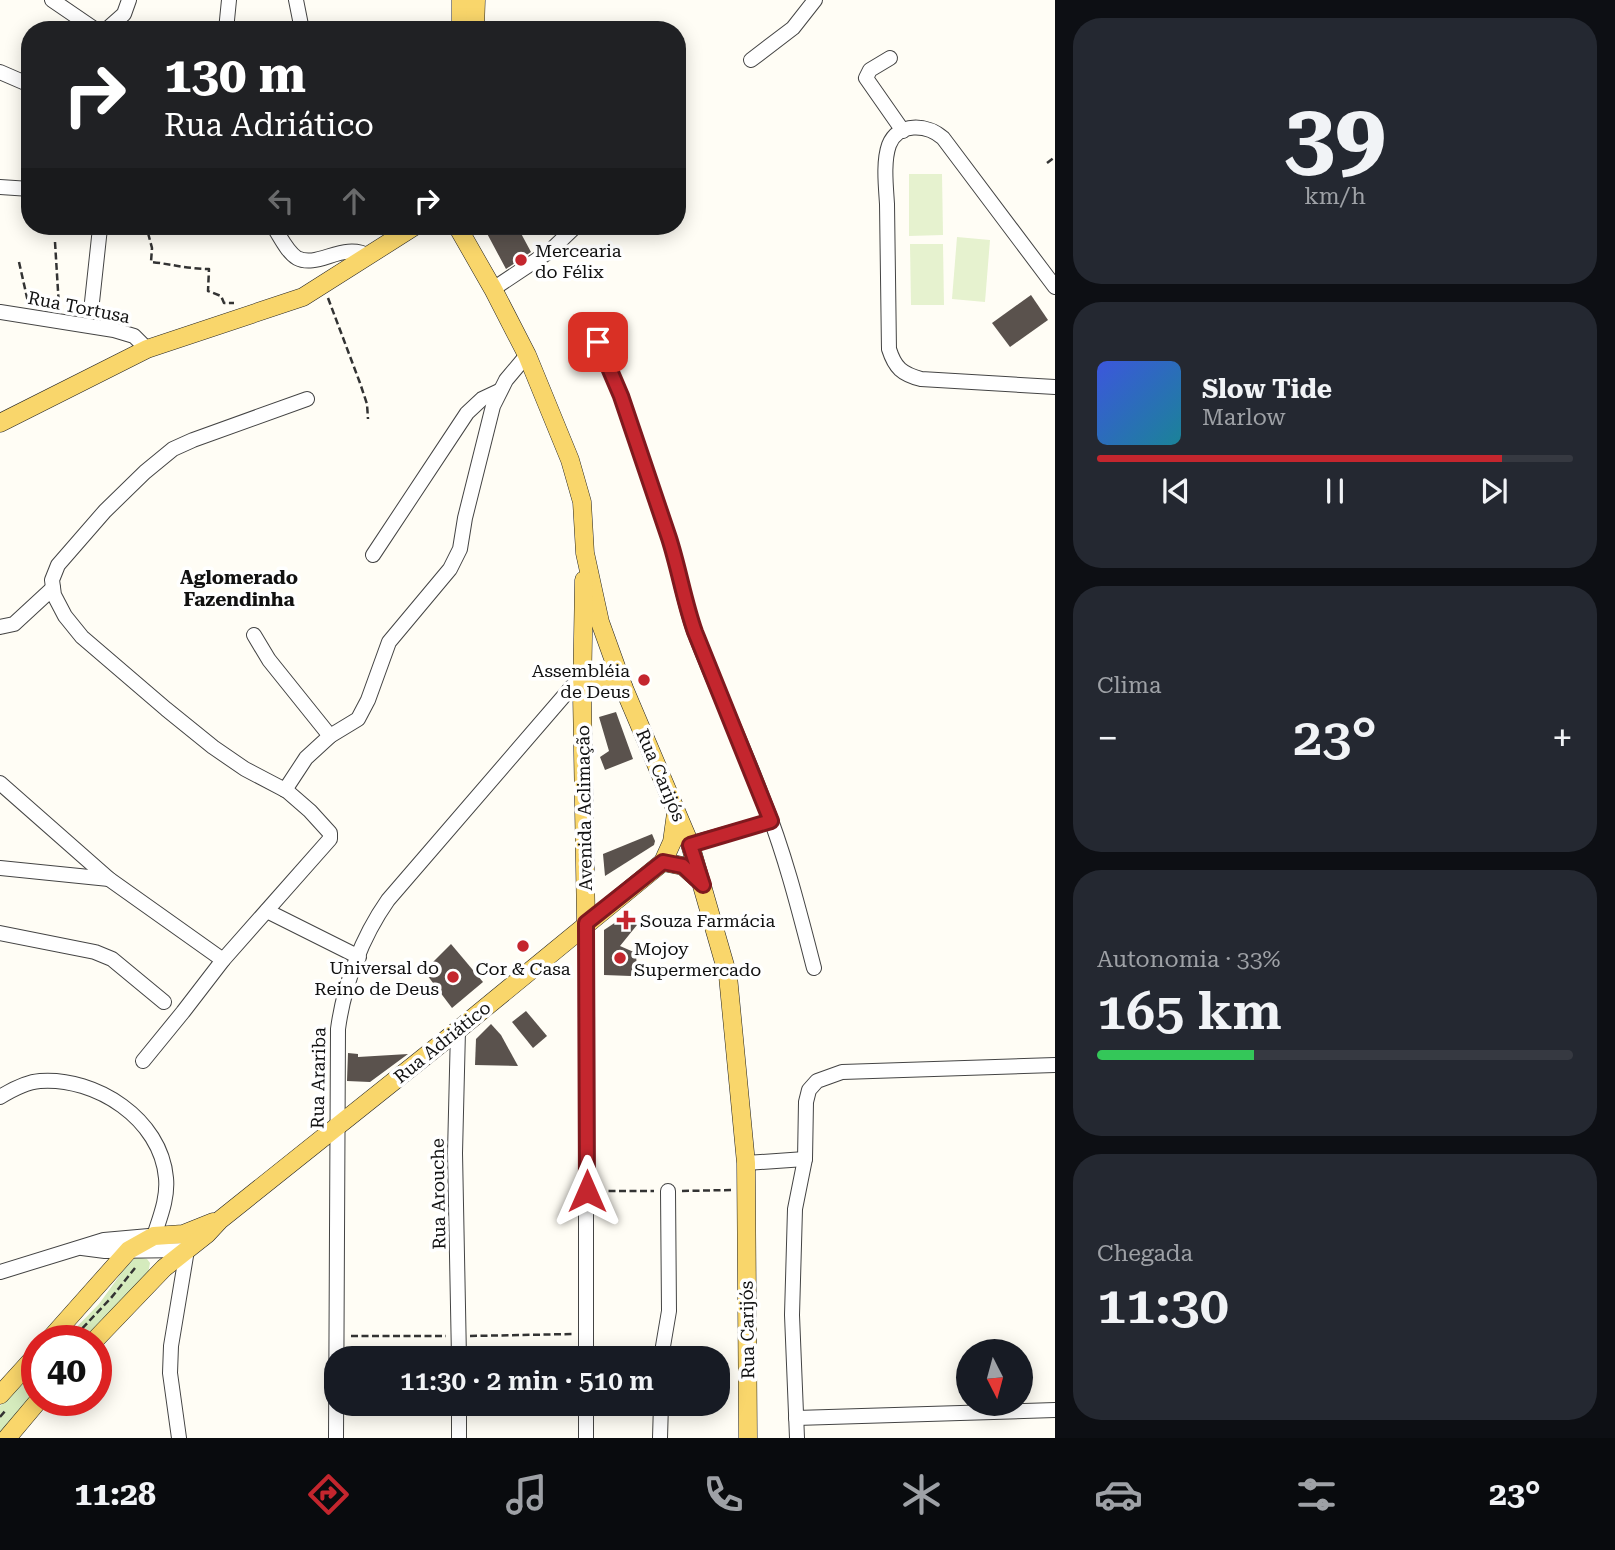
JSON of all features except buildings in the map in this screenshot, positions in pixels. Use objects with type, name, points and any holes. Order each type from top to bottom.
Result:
[{"type":"main road","points":[[461,0],[461,21]]},
{"type":"main road","points":[[475,21],[476,0]]},
{"type":"main road","points":[[0,422],[147,349],[285,304],[323,286],[401,235]]},
{"type":"main road","name":"Rua Carijós","points":[[462,235],[494,289],[527,355],[577,479],[582,502],[584,553],[600,622],[623,686],[690,845],[728,976],[746,1163],[748,1438]]},
{"type":"main road","name":"Avenida Aclimação","points":[[584,553],[582,695],[586,923]]},
{"type":"main road","points":[[582,695],[603,685],[623,686]]},
{"type":"main road","points":[[676,812],[672,842],[663,862],[683,866],[703,885]]},
{"type":"main road","name":"Rua Adriático","points":[[109,1325],[164,1268],[207,1234],[220,1220],[663,862]]},
{"type":"main road","name":"Rua Adriático","points":[[62,1325],[123,1257],[220,1220]]},
{"type":"main road","points":[[0,1395],[21,1372]]},
{"type":"main road","points":[[7,1438],[25,1416]]},
{"type":"street","points":[[52,0],[83,21]]},
{"type":"street","points":[[116,21],[124,14],[130,0]]},
{"type":"street","points":[[227,21],[229,0]]},
{"type":"street","points":[[296,0],[300,21]]},
{"type":"street","points":[[751,60],[782,39],[815,0]]},
{"type":"street","points":[[890,58],[870,71],[866,78],[903,131]]},
{"type":"street","points":[[0,72],[21,77]]},
{"type":"street","points":[[1055,287],[943,138],[934,130],[922,127],[903,131],[894,137],[887,154],[889,349],[893,362],[900,371],[909,375],[971,388],[1055,387]]},
{"type":"street","points":[[0,187],[21,188]]},
{"type":"street","points":[[92,302],[99,235]]},
{"type":"street","points":[[280,235],[299,259],[310,260],[356,250],[369,256]]},
{"type":"street","points":[[494,289],[550,251],[567,235]]},
{"type":"street","name":"Rua Tortusa","points":[[0,312],[128,333],[147,349]]},
{"type":"street","points":[[598,342],[621,396],[669,538],[677,562],[684,601],[695,632],[788,868],[814,968]]},
{"type":"street","points":[[285,790],[306,758],[330,736],[358,719],[368,700],[389,642],[450,569],[460,549],[493,406],[499,391],[527,355]]},
{"type":"street","points":[[373,555],[467,413],[475,404],[499,391]]},
{"type":"street","points":[[143,1061],[223,960],[330,839],[328,830],[285,790],[246,769],[214,747],[82,637],[65,616],[52,580],[58,565],[105,511],[173,449],[307,399]]},
{"type":"street","points":[[0,627],[14,624],[53,588]]},
{"type":"street","points":[[254,635],[269,660],[330,736]]},
{"type":"street","name":"Rua Arariba","points":[[336,1438],[338,1029],[347,985],[374,919],[582,675]]},
{"type":"street","points":[[0,783],[109,878],[223,960]]},
{"type":"street","points":[[690,845],[771,821]]},
{"type":"street","points":[[0,868],[109,878]]},
{"type":"street","points":[[267,911],[359,957]]},
{"type":"street","name":"Avenida Aclimação","points":[[586,923],[586,1346]]},
{"type":"street","points":[[0,933],[95,952],[112,959],[164,1002]]},
{"type":"street","name":"Rua Arouche","points":[[458,1030],[455,1153],[459,1346]]},
{"type":"street","points":[[797,1438],[792,1315],[795,1209],[805,1159],[806,1102],[809,1090],[817,1081],[842,1072],[1055,1065]]},
{"type":"street","points":[[0,1097],[18,1087],[39,1081],[63,1082],[88,1088],[117,1102],[133,1115],[158,1146],[164,1165],[166,1200],[156,1243],[164,1268]]},
{"type":"street","points":[[746,1163],[805,1159]]},
{"type":"street","points":[[663,1346],[668,1311],[668,1191]]},
{"type":"street","points":[[0,1272],[104,1241],[156,1243],[187,1250],[171,1346],[170,1373],[179,1438]]},
{"type":"street","points":[[82,1248],[123,1257]]},
{"type":"street","points":[[796,1418],[1055,1410]]},
{"type":"street","points":[[459,1416],[459,1438]]},
{"type":"street","points":[[586,1416],[586,1438]]},
{"type":"street","points":[[660,1438],[661,1416]]},
{"type":"path","points":[[1046,163],[1055,157]]},
{"type":"path","points":[[149,235],[152,248],[150,262],[169,263],[179,268],[209,269],[208,291],[221,296],[224,303],[237,304]]},
{"type":"path","points":[[55,242],[58,321]]},
{"type":"path","points":[[19,262],[29,316]]},
{"type":"path","points":[[323,286],[360,383],[367,404],[368,419]]},
{"type":"path","points":[[85,1325],[135,1268],[123,1257]]},
{"type":"green space","points":[[909,174],[942,174],[943,235],[909,236]]},
{"type":"green space","points":[[957,237],[990,240],[985,302],[952,299]]},
{"type":"green space","points":[[910,244],[943,244],[944,305],[911,305]]},
{"type":"green space","points":[[136,1257],[147,1259],[150,1263],[148,1274],[99,1325],[79,1325],[99,1304]]},
{"type":"green space","points":[[21,1384],[21,1411],[0,1435],[0,1406]]},
{"type":"place","name":"Mercearia do Félix","points":[[521,260]]},
{"type":"place","name":"Assembléia de Deus","points":[[644,680]]},
{"type":"place","name":"Souza Farmácia","points":[[626,920]]},
{"type":"place","name":"Cor & Casa","points":[[523,946]]},
{"type":"place","name":"Mojoy Supermercado","points":[[620,958]]},
{"type":"place","name":"Universal do Reino de Deus","points":[[453,977]]},
{"type":"district","name":"Aglomerado Fazendinha","points":[[239,588]]},
{"type":"route","points":[[587,1191],[586,923],[663,862],[683,866],[703,885],[690,845],[771,821],[695,632],[684,601],[677,562],[669,538],[621,396],[598,342]]}]
